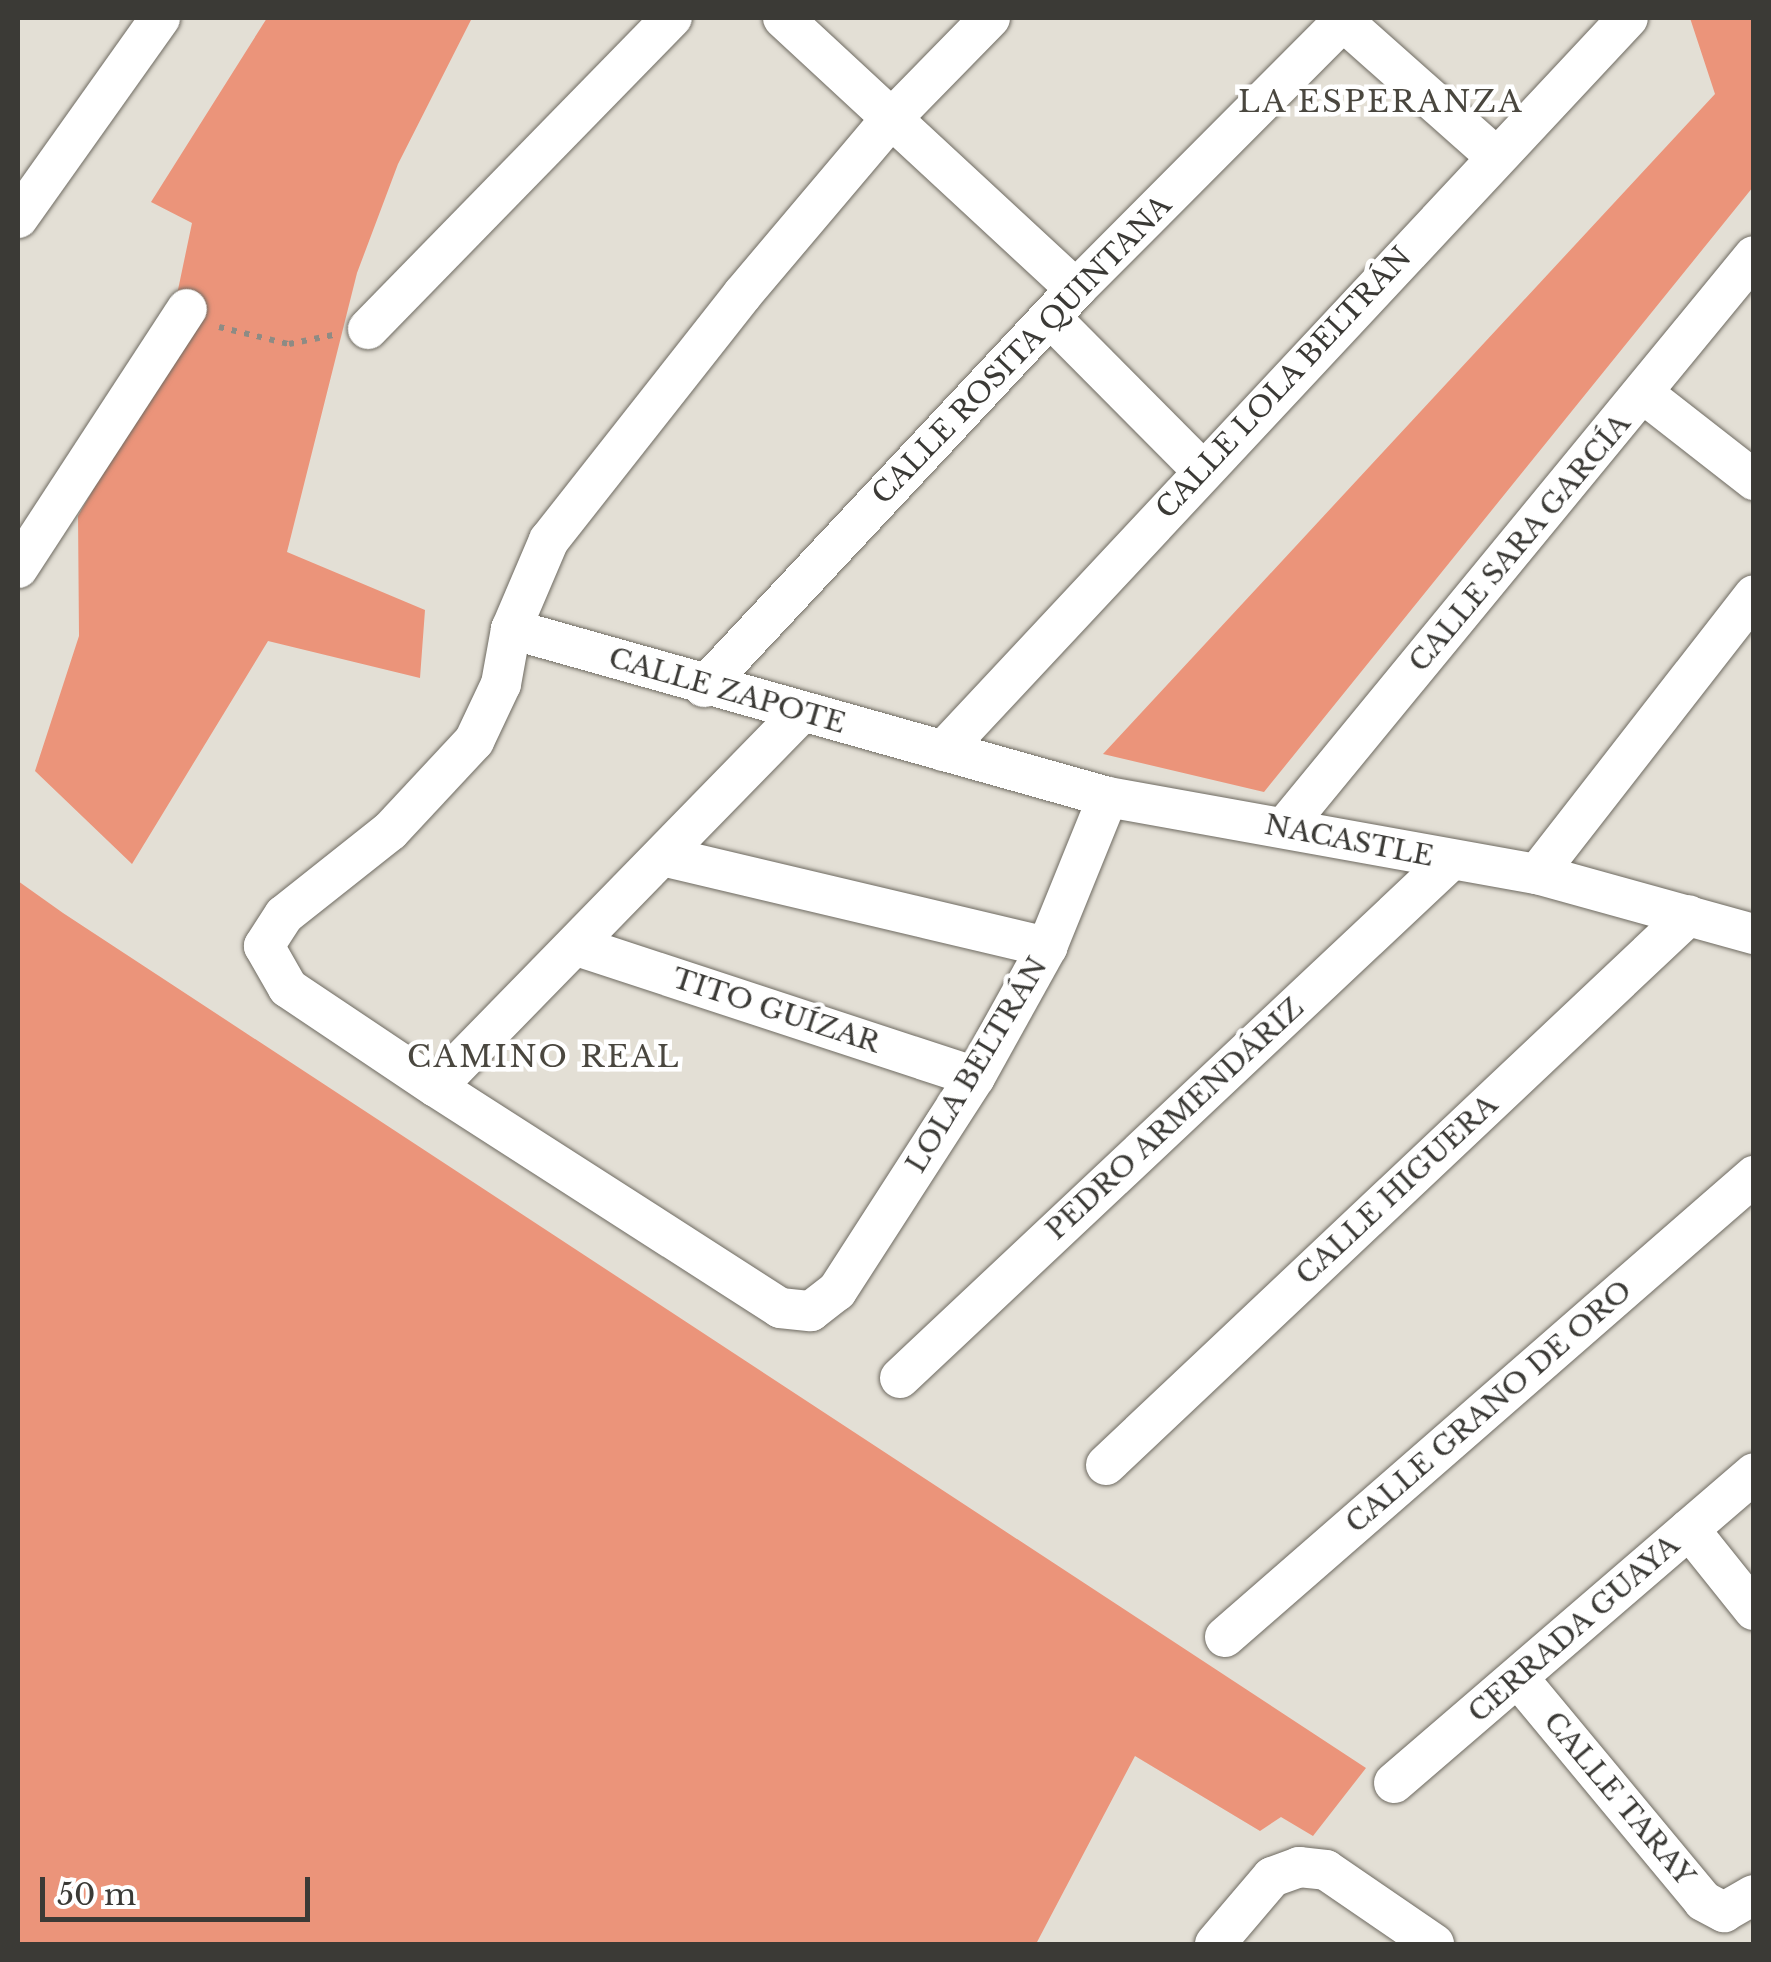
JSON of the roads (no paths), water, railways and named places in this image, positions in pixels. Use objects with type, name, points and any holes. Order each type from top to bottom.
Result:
[{"type":"street","points":[[25,192],[160,18]]},
{"type":"street","points":[[368,329],[672,18]]},
{"type":"street","points":[[783,18],[889,121],[1063,304],[1202,470]]},
{"type":"street","points":[[802,712],[436,1087],[288,988],[264,946],[284,915],[390,830],[474,741],[502,684],[511,629],[549,540],[889,121],[990,18]]},
{"type":"street","name":"CALLE LOLA BELTRÁN","points":[[943,751],[1628,18]]},
{"type":"street","points":[[1344,19],[1496,158]]},
{"type":"street","name":"CALLE ROSITA QUINTANA","points":[[704,687],[1063,304],[1344,19]]},
{"type":"street","name":"CALLE SARA GARCÍA","points":[[1284,828],[1754,256]]},
{"type":"street","points":[[19,563],[187,309]]},
{"type":"street","points":[[1644,394],[1754,480]]},
{"type":"street","points":[[1537,874],[1754,595]]},
{"type":"street","name":"CALLE ZAPOTE","points":[[511,629],[704,687],[943,751]]},
{"type":"street","name":"NACASTLE","points":[[943,751],[1108,797],[1537,874],[1754,934]]},
{"type":"street","name":"LOLA BELTRÁN","points":[[436,1087],[780,1308],[811,1311],[837,1291],[976,1077],[1047,947],[1108,797]]},
{"type":"street","points":[[662,856],[1047,947]]},
{"type":"street","name":"PEDRO ARMENDÁRIZ","points":[[900,1378],[1450,861]]},
{"type":"street","name":"CALLE HIGUERA","points":[[1106,1465],[1689,915]]},
{"type":"street","name":"TITO GUÍZAR","points":[[577,946],[976,1077]]},
{"type":"street","name":"CALLE GRANO DE ORO","points":[[1226,1637],[1754,1176]]},
{"type":"street","name":"CERRADA GUAYA","points":[[1394,1783],[1754,1473]]},
{"type":"street","points":[[1689,1529],[1754,1610]]},
{"type":"street","name":"CALLE TARAY","points":[[1519,1679],[1703,1900],[1739,1904]]},
{"type":"street","points":[[1215,1944],[1272,1877],[1299,1867],[1326,1870],[1434,1944]]},
{"type":"district","name":"LA ESPERANZA","points":[[1381,102]]},
{"type":"district","name":"CAMINO REAL","points":[[544,1057]]}]
